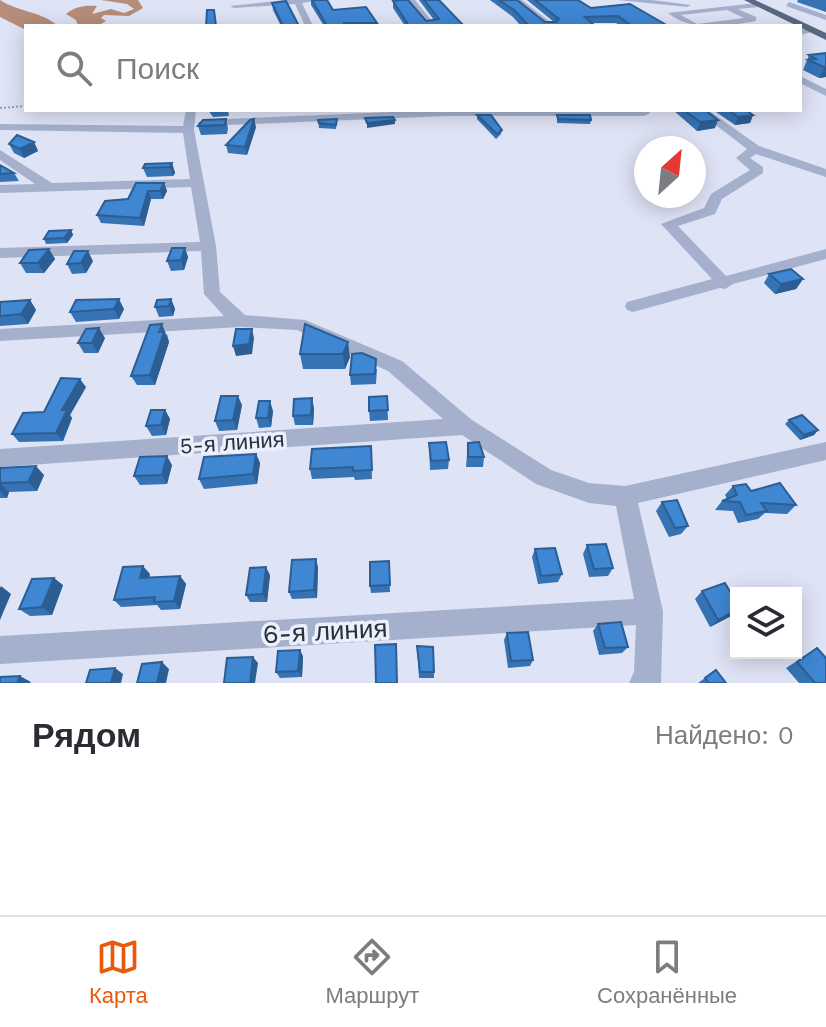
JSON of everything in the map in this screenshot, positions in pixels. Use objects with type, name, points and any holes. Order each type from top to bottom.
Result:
[{"type":"main road","points":[[752,2],[799,24]]},
{"type":"main road","points":[[802,25],[821,34]]},
{"type":"street","points":[[234,6],[317,0]]},
{"type":"street","points":[[411,0],[430,24]]},
{"type":"street","points":[[517,0],[548,24]]},
{"type":"street","points":[[622,0],[683,5],[708,1]]},
{"type":"street","points":[[692,0],[708,1],[753,19],[713,24]]},
{"type":"street","points":[[297,1],[308,24]]},
{"type":"street","points":[[672,13],[752,2]]},
{"type":"street","points":[[789,4],[826,18]]},
{"type":"street","points":[[651,11],[666,10],[693,24]]},
{"type":"street","points":[[682,19],[738,12]]},
{"type":"street","points":[[663,19],[672,24]]},
{"type":"street","points":[[802,80],[826,93]]},
{"type":"street","points":[[0,127],[189,121],[254,125],[476,112]]},
{"type":"street","points":[[704,112],[755,149],[826,173]]},
{"type":"street","points":[[189,121],[212,294],[240,321]]},
{"type":"street","points":[[725,284],[668,224],[710,211],[716,197],[758,170],[742,158],[755,149]]},
{"type":"street","points":[[0,154],[48,187]]},
{"type":"street","points":[[0,189],[196,183]]},
{"type":"street","points":[[0,253],[208,246]]},
{"type":"street","points":[[633,306],[725,284],[826,254]]},
{"type":"street","points":[[0,335],[240,321],[299,324],[395,366],[465,426],[544,477],[589,493],[625,496],[826,451]]},
{"type":"street","name":"5-я линия","points":[[0,458],[465,426]]},
{"type":"street","points":[[625,496],[650,611],[648,680],[643,683]]},
{"type":"street","name":"6-я линия","points":[[0,650],[650,611]]},
{"type":"path","points":[[0,108],[24,106]]},
{"type":"shaded area","points":[[0,0],[55,24],[24,24],[24,29],[0,17]]},
{"type":"shaded area","points":[[101,0],[138,0],[143,8],[129,16],[104,15],[101,18],[106,21],[101,24],[77,24],[66,14],[85,6],[97,6],[92,14],[111,9],[124,13],[134,9],[127,4]]},
{"type":"building","points":[[312,0],[327,0],[333,10],[366,7],[377,23],[344,23],[326,24]]},
{"type":"building","points":[[408,0],[426,21],[439,19],[424,0],[439,0],[462,24],[408,24],[393,1]]},
{"type":"building","points":[[499,0],[517,0],[545,22],[559,19],[535,0],[578,0],[591,8],[630,4],[665,24],[629,24],[618,16],[585,17],[593,24],[527,24]]},
{"type":"building","points":[[286,1],[298,24],[282,24],[272,3]]},
{"type":"building","points":[[207,10],[214,10],[216,24],[206,24]]},
{"type":"building","points":[[826,53],[826,68],[808,60],[816,59],[809,55]]},
{"type":"building","points":[[687,112],[708,112],[718,120],[700,122]]},
{"type":"building","points":[[731,112],[749,112],[753,115],[738,117]]},
{"type":"building","points":[[477,115],[491,115],[502,130],[497,134]]},
{"type":"building","points":[[557,115],[590,115],[591,120],[558,119]]},
{"type":"building","points":[[393,117],[395,120],[367,123],[365,118]]},
{"type":"building","points":[[226,119],[225,125],[198,126],[203,120]]},
{"type":"building","points":[[254,119],[245,147],[226,145],[250,120]]},
{"type":"building","points":[[337,119],[336,125],[319,123],[318,120]]},
{"type":"building","points":[[17,135],[34,142],[20,149],[9,144]]},
{"type":"building","points":[[172,163],[170,167],[143,168],[145,164]]},
{"type":"building","points":[[0,165],[14,173],[0,174]]},
{"type":"building","points":[[136,183],[164,183],[160,191],[148,191],[140,218],[97,215],[105,201],[128,199]]},
{"type":"building","points":[[71,230],[64,238],[44,239],[49,231]]},
{"type":"building","points":[[172,248],[185,248],[181,260],[167,261]]},
{"type":"building","points":[[49,249],[38,263],[20,263],[29,250]]},
{"type":"building","points":[[74,251],[88,251],[81,263],[67,264]]},
{"type":"building","points":[[791,269],[803,279],[781,284],[769,274]]},
{"type":"building","points":[[119,299],[114,309],[70,312],[76,300]]},
{"type":"building","points":[[171,299],[169,306],[155,307],[157,300]]},
{"type":"building","points":[[30,300],[21,314],[0,316],[0,302]]},
{"type":"building","points":[[162,324],[159,332],[164,332],[150,375],[131,376],[150,325]]},
{"type":"building","points":[[305,324],[348,342],[343,354],[300,354]]},
{"type":"building","points":[[99,328],[92,343],[78,343],[86,329]]},
{"type":"building","points":[[236,329],[252,329],[249,344],[233,346]]},
{"type":"building","points":[[362,353],[376,359],[375,374],[350,375],[352,354]]},
{"type":"building","points":[[61,378],[80,379],[62,410],[67,410],[56,433],[12,434],[23,413],[44,412]]},
{"type":"building","points":[[221,396],[238,396],[233,420],[215,421]]},
{"type":"building","points":[[387,396],[388,410],[369,411],[369,397]]},
{"type":"building","points":[[312,398],[311,415],[293,416],[294,399]]},
{"type":"building","points":[[259,401],[270,401],[268,418],[256,418]]},
{"type":"building","points":[[151,410],[165,410],[161,425],[146,426]]},
{"type":"building","points":[[802,415],[818,430],[804,435],[789,420]]},
{"type":"building","points":[[446,442],[449,460],[431,461],[429,443]]},
{"type":"building","points":[[479,442],[484,457],[468,457],[468,443]]},
{"type":"building","points":[[371,446],[372,470],[353,471],[353,467],[310,469],[312,449]]},
{"type":"building","points":[[256,454],[253,474],[199,479],[204,457]]},
{"type":"building","points":[[167,456],[162,475],[134,476],[140,457]]},
{"type":"building","points":[[36,466],[28,482],[0,483],[0,468]]},
{"type":"building","points":[[780,483],[796,505],[761,503],[767,511],[746,515],[740,502],[722,501],[737,495],[733,486],[746,484],[751,491]]},
{"type":"building","points":[[677,500],[688,526],[675,528],[662,502]]},
{"type":"building","points":[[606,544],[613,568],[594,569],[587,545]]},
{"type":"building","points":[[555,548],[562,574],[541,576],[535,549]]},
{"type":"building","points":[[316,559],[314,590],[289,592],[292,560]]},
{"type":"building","points":[[389,561],[390,585],[370,586],[370,562]]},
{"type":"building","points":[[143,566],[140,578],[180,576],[174,601],[154,602],[155,597],[114,600],[123,567]]},
{"type":"building","points":[[266,567],[263,594],[246,595],[250,568]]},
{"type":"building","points":[[54,578],[42,607],[19,609],[32,579]]},
{"type":"building","points":[[725,583],[730,592],[730,613],[718,620],[702,591]]},
{"type":"building","points":[[621,622],[628,647],[605,648],[598,624]]},
{"type":"building","points":[[528,632],[533,660],[511,661],[507,633]]},
{"type":"building","points":[[396,644],[397,683],[376,683],[375,645]]},
{"type":"building","points":[[417,646],[433,647],[434,672],[420,672]]},
{"type":"building","points":[[817,648],[826,658],[826,683],[815,683],[797,662]]},
{"type":"building","points":[[300,650],[298,671],[276,672],[278,651]]},
{"type":"building","points":[[253,657],[250,683],[224,683],[227,658]]},
{"type":"building","points":[[162,662],[157,683],[137,683],[142,664]]},
{"type":"building","points":[[115,668],[111,683],[86,683],[90,670]]},
{"type":"building","points":[[716,670],[726,683],[709,683],[705,678]]},
{"type":"building","points":[[20,676],[17,683],[0,683],[0,677]]}]
